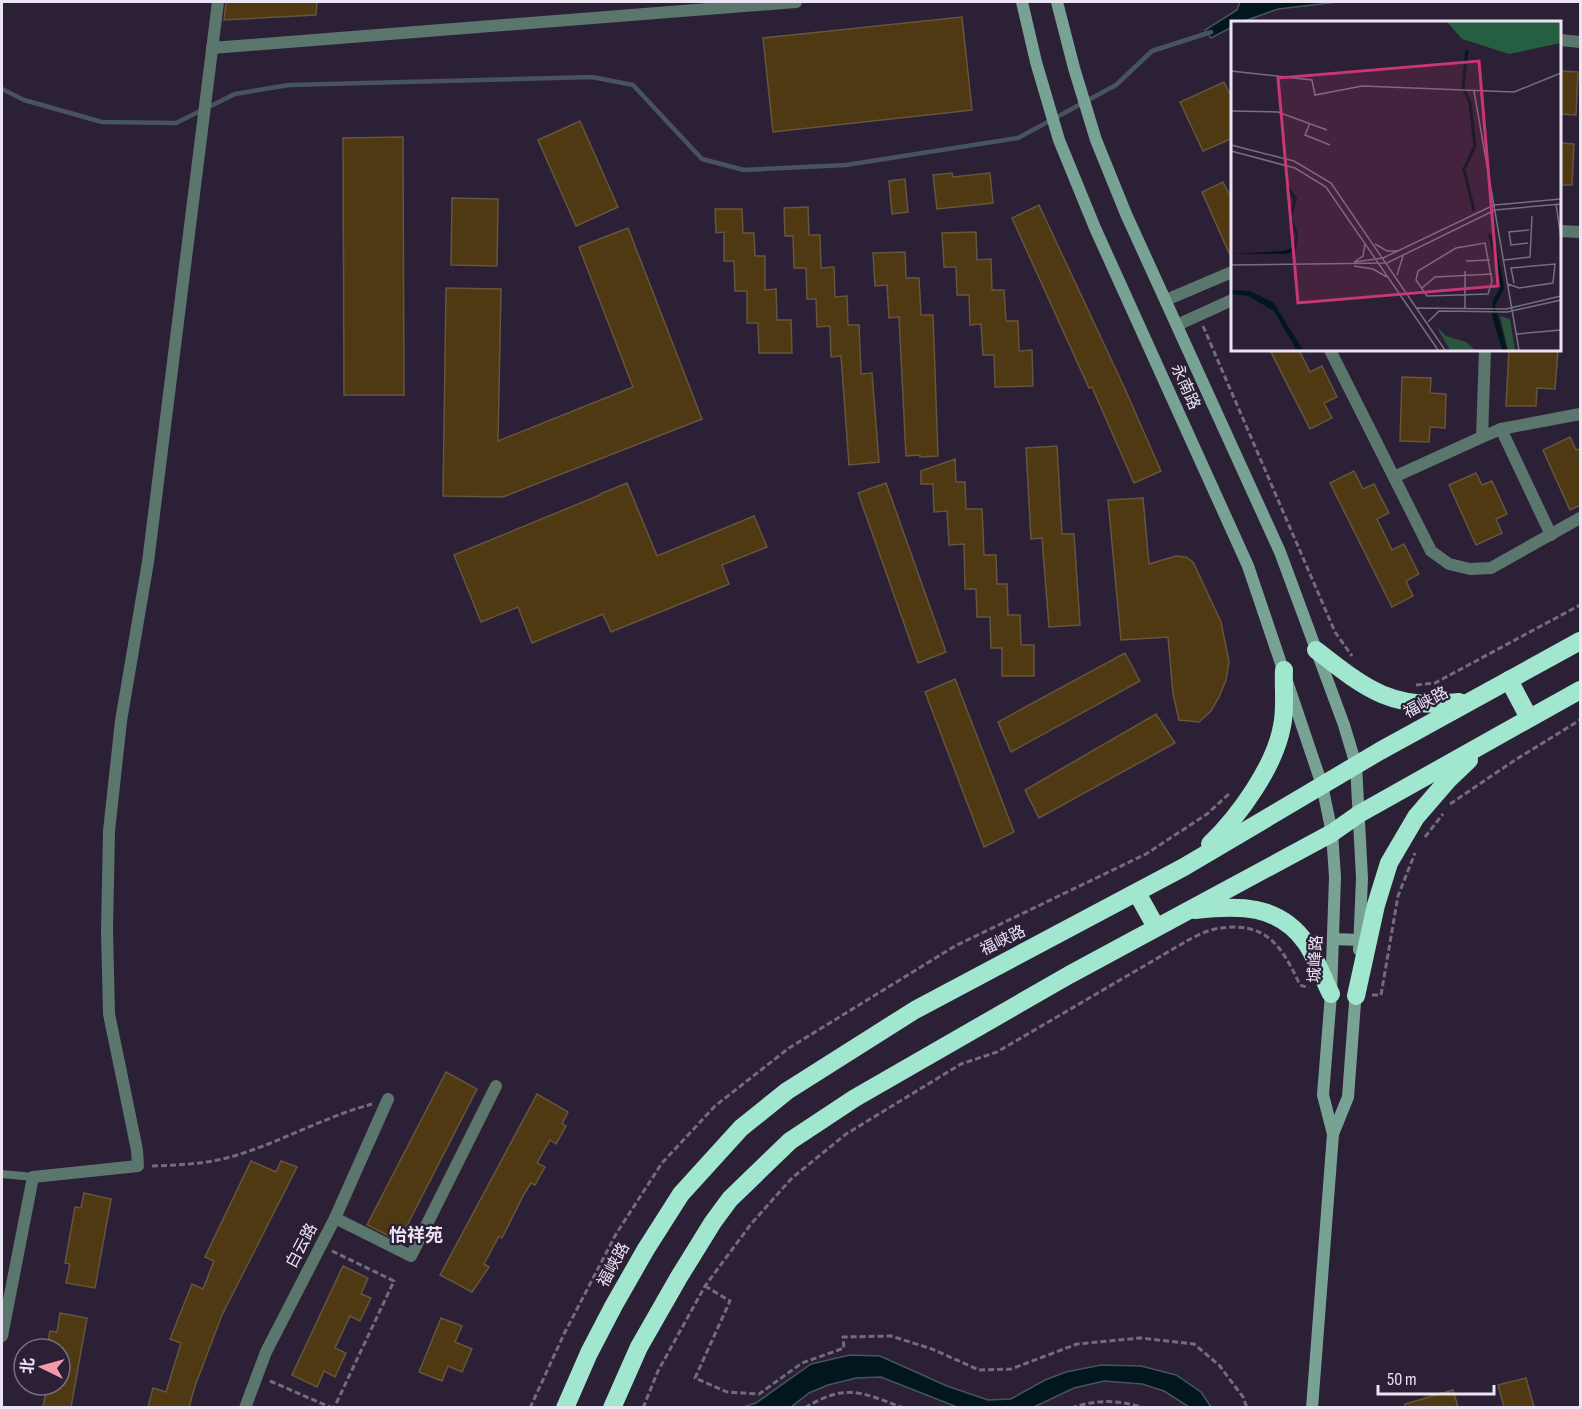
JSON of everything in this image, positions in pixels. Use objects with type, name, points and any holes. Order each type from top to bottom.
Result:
[{"type":"highway","name":"福峡路","points":[[565,1407],[614,1305],[675,1203],[721,1149],[763,1109],[803,1080],[915,1010],[1184,867],[1410,733],[1581,641]]},
{"type":"highway","points":[[1316,650],[1356,681],[1386,698],[1438,705],[1473,700]]},
{"type":"highway","points":[[1184,867],[1223,831],[1241,809],[1273,754],[1282,725],[1284,670]]},
{"type":"highway","points":[[1509,680],[1528,718]]},
{"type":"highway","points":[[612,1407],[639,1347],[713,1222],[730,1199],[790,1141],[855,1098],[1069,975],[1332,833],[1359,814],[1581,690]]},
{"type":"highway","points":[[1356,996],[1376,906],[1389,863],[1416,818],[1448,780],[1487,742]]},
{"type":"highway","points":[[1137,893],[1156,927]]},
{"type":"highway","points":[[1187,910],[1218,907],[1250,908],[1274,915],[1291,926],[1306,944],[1330,994]]},
{"type":"main road","name":"永南路","points":[[1022,2],[1059,140],[1095,228],[1248,566],[1322,785]]},
{"type":"main road","name":"城峰路","points":[[1057,2],[1089,118],[1126,214],[1280,552],[1344,725],[1356,765],[1362,878],[1360,940],[1348,1097],[1334,1134],[1312,1407]]},
{"type":"main road","name":"城峰路","points":[[1322,785],[1332,833],[1335,877],[1323,1095],[1334,1134]]},
{"type":"main road","points":[[1333,939],[1360,940]]},
{"type":"street","points":[[2,1336],[33,1177],[138,1166],[137,1150],[109,1014],[107,930],[109,831],[121,721],[148,562],[218,2]]},
{"type":"street","points":[[212,48],[796,2]]},
{"type":"street","points":[[1561,40],[1581,42]]},
{"type":"street","points":[[1561,231],[1581,232]]},
{"type":"street","points":[[1166,300],[1231,273]]},
{"type":"street","points":[[1177,325],[1231,301]]},
{"type":"street","points":[[1331,351],[1431,551],[1449,564],[1470,569],[1491,568],[1581,518]]},
{"type":"street","points":[[1482,437],[1485,351]]},
{"type":"street","points":[[1394,477],[1501,429],[1581,414]]},
{"type":"street","points":[[1501,429],[1551,535]]},
{"type":"street","points":[[336,1218],[411,1256],[496,1086]]},
{"type":"street","name":"白云路","points":[[245,1407],[279,1325],[336,1218],[388,1099]]},
{"type":"lane","points":[[2,1174],[33,1177]]},
{"type":"path","points":[[1199,315],[1335,632],[1355,659]]},
{"type":"path","points":[[1413,686],[1435,683],[1581,605]]},
{"type":"path","points":[[1450,804],[1515,760],[1581,720]]},
{"type":"path","points":[[1424,838],[1443,813]]},
{"type":"path","points":[[1356,996],[1381,995],[1398,896],[1418,847]]},
{"type":"path","points":[[643,1407],[658,1371],[705,1286],[751,1224],[792,1178],[846,1134],[961,1064],[997,1052],[1185,942],[1214,929],[1251,927],[1269,937],[1287,958],[1300,985],[1330,994]]},
{"type":"path","points":[[138,1166],[193,1165],[234,1156],[319,1121],[388,1099]]},
{"type":"path","points":[[257,1375],[333,1407],[393,1281],[321,1246]]},
{"type":"path","points":[[705,1286],[730,1301],[695,1378],[727,1392],[759,1395],[802,1363],[844,1348],[843,1336],[891,1336],[932,1349],[979,1370],[1011,1369],[1077,1344],[1140,1338],[1194,1344],[1220,1365],[1243,1397],[1247,1407]]},
{"type":"path","points":[[805,1407],[824,1396],[850,1391],[903,1407]]},
{"type":"path","points":[[1071,1407],[1090,1401],[1126,1402],[1145,1407]]},
{"type":"water","points":[[1240,2],[1338,2],[1278,9],[1245,21],[1231,21],[1231,28],[1211,38],[1205,30],[1237,10]]},
{"type":"water","points":[[850,1355],[880,1356],[947,1386],[988,1400],[1011,1399],[1045,1380],[1066,1372],[1101,1365],[1141,1366],[1176,1375],[1201,1392],[1211,1407],[1189,1407],[1164,1391],[1142,1384],[1104,1381],[1074,1388],[1034,1407],[957,1407],[881,1377],[856,1378],[828,1385],[809,1393],[791,1407],[743,1407],[756,1403],[811,1364]]},
{"type":"building","points":[[226,2],[317,2],[316,15],[224,20]]},
{"type":"building","points":[[962,17],[972,110],[773,132],[763,38]]},
{"type":"building","points":[[1561,71],[1578,72],[1576,115],[1561,114]]},
{"type":"building","points":[[1224,82],[1231,97],[1231,139],[1203,151],[1180,102]]},
{"type":"building","points":[[580,121],[618,207],[576,226],[538,140]]},
{"type":"building","points":[[403,137],[404,395],[344,395],[343,138]]},
{"type":"building","points":[[1561,143],[1574,144],[1572,185],[1561,185]]},
{"type":"building","points":[[952,173],[953,177],[990,173],[993,203],[937,209],[933,175]]},
{"type":"building","points":[[905,179],[908,212],[892,214],[889,181]]},
{"type":"building","points":[[1223,182],[1231,197],[1231,257],[1202,192]]},
{"type":"building","points":[[452,198],[498,199],[497,266],[451,265]]},
{"type":"building","points":[[1039,205],[1161,471],[1134,483],[1092,387],[1089,388],[1012,218]]},
{"type":"building","points":[[808,207],[809,235],[820,235],[821,268],[834,267],[835,297],[847,296],[848,325],[859,325],[861,374],[872,373],[879,462],[849,465],[841,356],[831,357],[830,326],[817,327],[816,299],[807,299],[806,268],[794,268],[793,236],[785,236],[784,208]]},
{"type":"building","points":[[715,209],[742,209],[743,233],[754,233],[755,256],[765,256],[765,290],[776,289],[777,320],[791,320],[792,353],[759,353],[758,323],[747,323],[747,291],[735,291],[734,261],[724,261],[724,232],[716,233]]},
{"type":"building","points":[[628,228],[702,419],[503,497],[443,496],[446,288],[501,289],[498,441],[633,387],[579,247]]},
{"type":"building","points":[[976,232],[977,260],[991,259],[992,290],[1004,290],[1006,321],[1018,321],[1019,351],[1032,350],[1033,386],[995,387],[994,355],[983,355],[981,324],[970,325],[969,295],[957,295],[956,267],[944,267],[942,233]]},
{"type":"building","points":[[905,252],[906,278],[919,278],[921,315],[933,315],[938,456],[906,456],[899,317],[889,318],[887,285],[875,286],[873,253]]},
{"type":"building","points":[[1271,351],[1300,351],[1310,372],[1322,366],[1337,397],[1324,403],[1332,418],[1310,429]]},
{"type":"building","points":[[1509,351],[1558,351],[1555,389],[1537,388],[1536,406],[1506,406]]},
{"type":"building","points":[[1402,377],[1431,378],[1430,393],[1446,394],[1445,428],[1430,427],[1429,442],[1400,441]]},
{"type":"building","points":[[1570,437],[1576,450],[1581,448],[1581,505],[1570,510],[1543,450]]},
{"type":"building","points":[[1057,446],[1062,534],[1074,534],[1080,625],[1049,627],[1042,538],[1031,539],[1026,448]]},
{"type":"building","points":[[955,459],[956,482],[965,482],[966,509],[982,509],[984,555],[996,555],[997,584],[1007,584],[1008,615],[1020,615],[1021,645],[1034,645],[1034,676],[1002,676],[1002,648],[991,648],[990,617],[977,617],[976,589],[965,589],[964,544],[949,545],[947,511],[934,512],[933,484],[921,484],[921,471]]},
{"type":"building","points":[[1354,471],[1363,489],[1374,484],[1389,513],[1377,519],[1392,550],[1404,544],[1419,574],[1406,581],[1413,596],[1392,607],[1330,483]]},
{"type":"building","points":[[1476,473],[1482,485],[1492,481],[1507,514],[1496,519],[1502,533],[1476,545],[1449,485]]},
{"type":"building","points":[[627,483],[657,556],[754,516],[767,547],[722,565],[729,584],[611,632],[603,614],[532,643],[518,607],[481,622],[454,555]]},
{"type":"building","points":[[886,483],[946,652],[918,663],[858,493]]},
{"type":"building","points":[[1143,498],[1149,564],[1176,556],[1186,557],[1193,562],[1221,622],[1229,662],[1226,680],[1211,711],[1199,722],[1179,720],[1173,694],[1168,637],[1121,640],[1108,500]]},
{"type":"building","points":[[1125,653],[1140,681],[1011,752],[998,722]]},
{"type":"building","points":[[955,679],[1014,832],[984,847],[925,692]]},
{"type":"building","points":[[1156,714],[1175,743],[1039,818],[1025,790]]},
{"type":"building","points":[[446,1072],[477,1089],[399,1241],[367,1225]]},
{"type":"building","points":[[537,1094],[568,1112],[562,1124],[566,1126],[556,1144],[550,1140],[537,1163],[545,1167],[535,1185],[531,1183],[524,1194],[502,1238],[499,1236],[484,1264],[489,1267],[472,1292],[440,1275]]},
{"type":"building","points":[[251,1161],[276,1172],[281,1161],[297,1167],[222,1315],[189,1407],[148,1407],[153,1388],[166,1392],[181,1343],[170,1339],[192,1284],[203,1289],[214,1261],[205,1257]]},
{"type":"building","points":[[84,1193],[111,1199],[95,1288],[66,1283],[70,1264],[65,1263],[75,1207],[81,1208]]},
{"type":"building","points":[[343,1266],[368,1278],[361,1294],[371,1298],[360,1321],[350,1316],[335,1348],[346,1353],[335,1377],[324,1371],[317,1387],[292,1375]]},
{"type":"building","points":[[60,1313],[87,1318],[71,1407],[43,1407],[45,1397],[72,1397],[72,1337],[49,1337],[50,1331],[57,1332]]},
{"type":"building","points":[[441,1318],[462,1326],[455,1342],[472,1349],[462,1372],[448,1366],[442,1381],[419,1372]]},
{"type":"building","points":[[1526,1378],[1534,1407],[1504,1407],[1498,1385]]},
{"type":"building","points":[[1453,1390],[1458,1407],[1405,1407],[1405,1404]]},
{"type":"waterway","points":[[2,89],[24,100],[102,122],[176,123],[235,94],[289,85],[592,77],[633,85],[702,159],[744,170],[846,165],[1018,138],[1116,85],[1152,51],[1211,32]]},
{"type":"district","name":"怡祥苑","points":[[416,1235]]}]
